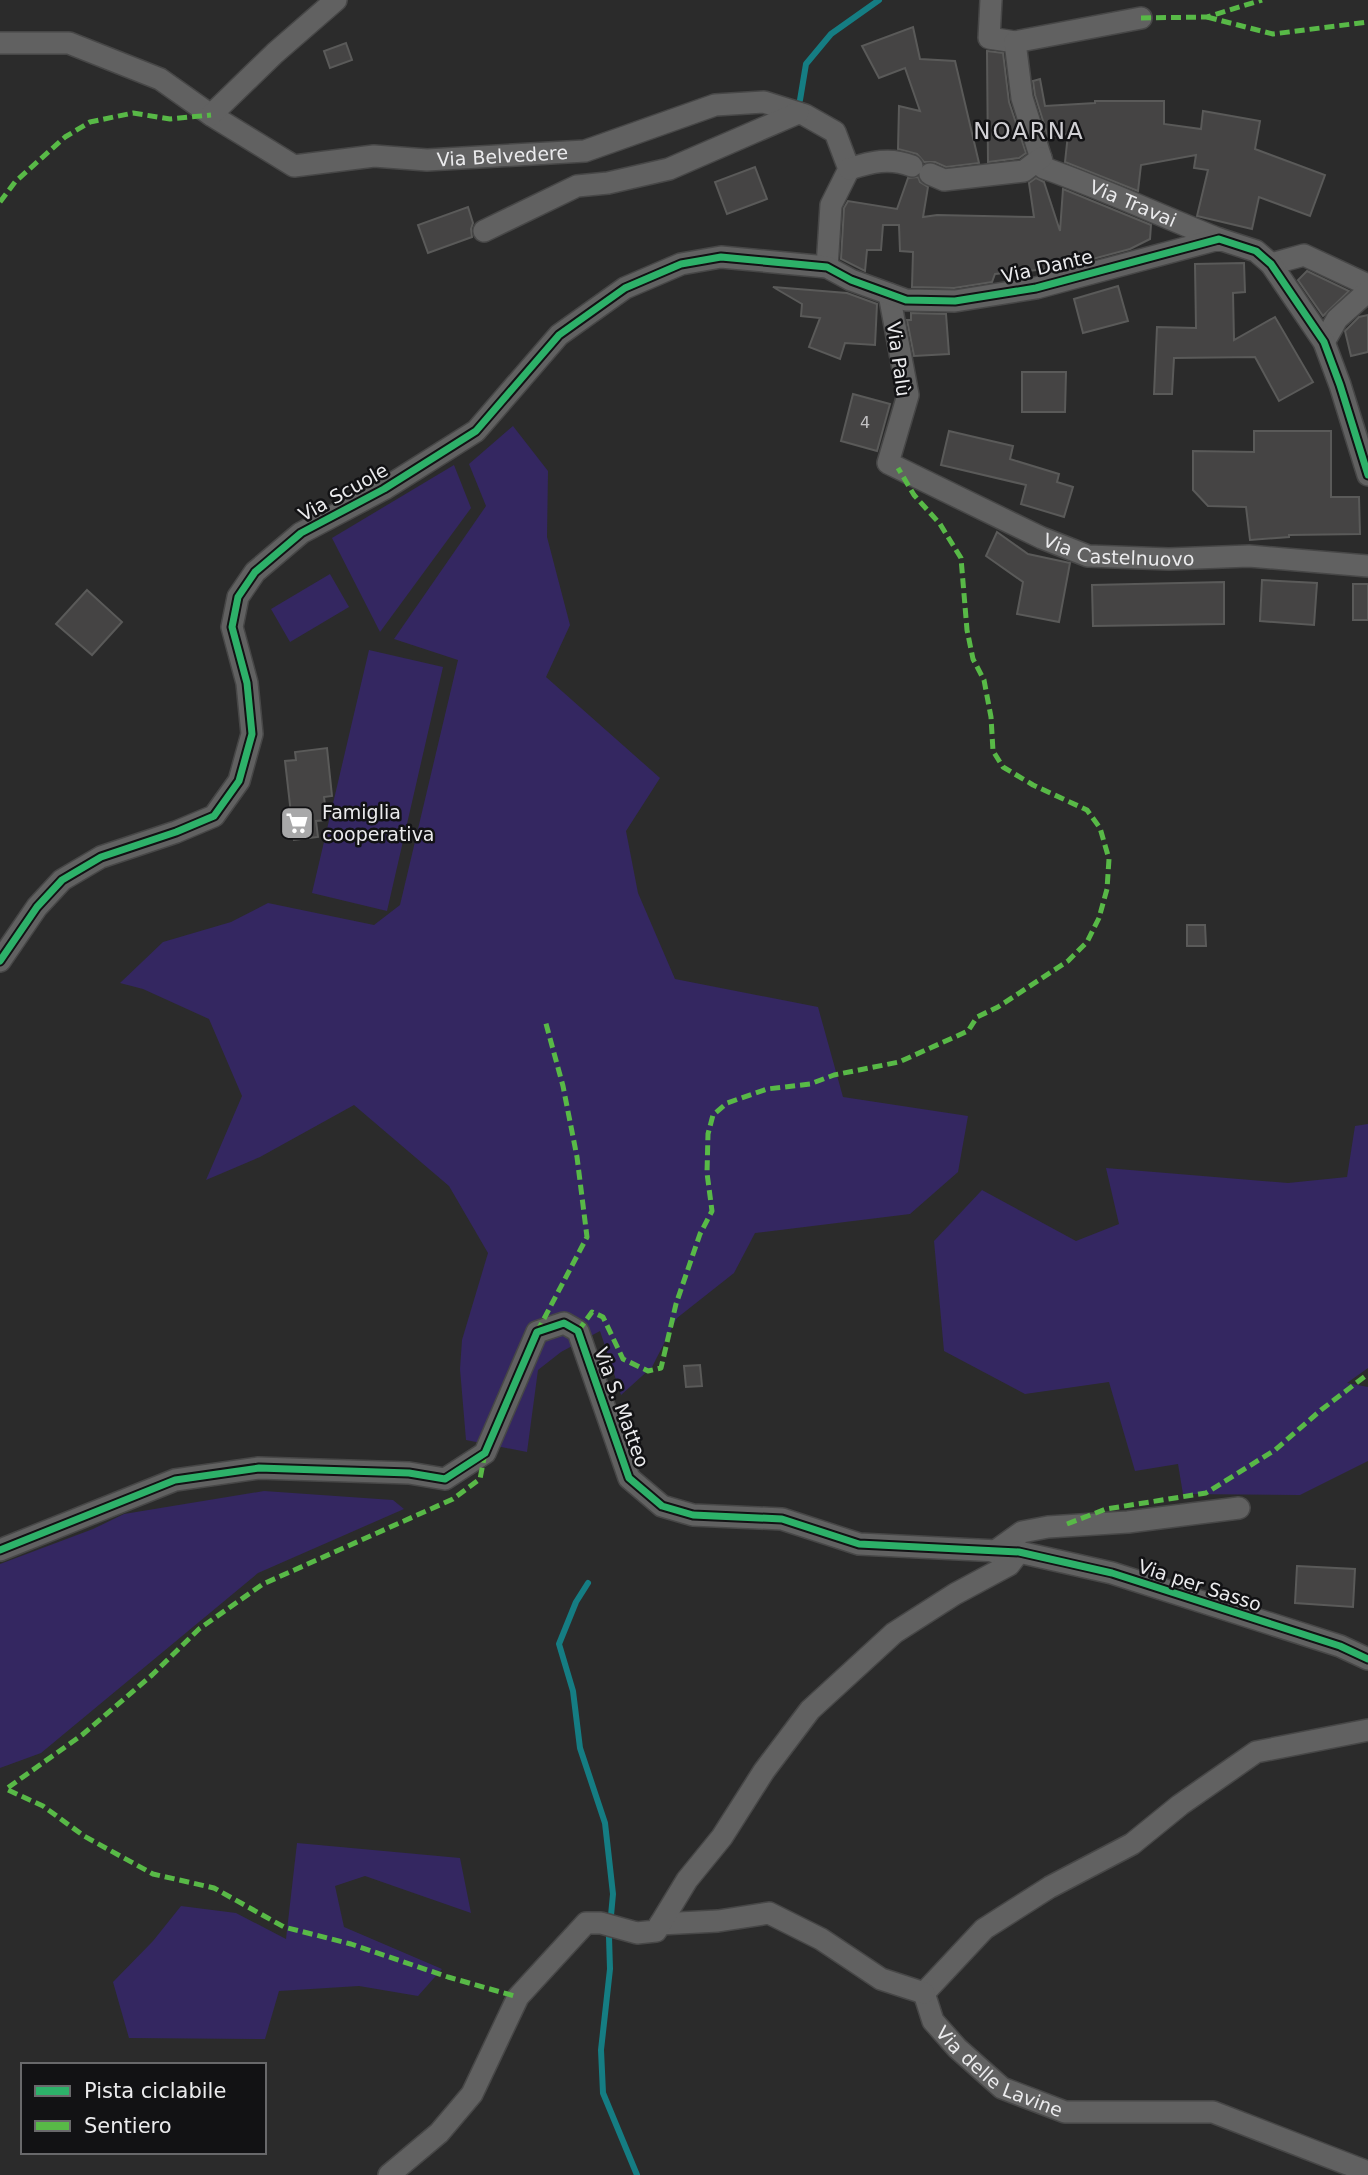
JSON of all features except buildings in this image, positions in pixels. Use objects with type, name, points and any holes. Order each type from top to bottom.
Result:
[{"type":"street","points":[[211,115],[275,53],[336,0]]},
{"type":"street","points":[[991,0],[989,38],[1015,42],[1141,18]]},
{"type":"street","points":[[827,267],[831,205],[849,169],[878,160],[904,163],[943,180],[1024,171],[1043,163],[1022,98],[1015,42]]},
{"type":"street","name":"Via Belvedere","points":[[0,43],[69,43],[160,79],[211,115],[294,166],[374,156],[427,160],[585,150],[716,105],[764,102],[798,113],[835,132],[849,169]]},
{"type":"street","name":"Via Belvedere","points":[[484,231],[577,186],[608,183],[669,169],[798,113]]},
{"type":"street","name":"Via Travai","points":[[1043,163],[1134,205],[1219,239]]},
{"type":"street","points":[[1219,239],[1256,250],[1271,264],[1324,342],[1368,475]]},
{"type":"street","name":"Via Dante","points":[[827,267],[851,280],[906,300],[955,301],[1036,288],[1219,239]]},
{"type":"street","points":[[1271,264],[1304,255],[1368,285]]},
{"type":"street","name":"Via Scuole","points":[[0,961],[37,907],[62,880],[101,857],[214,816],[239,781],[252,734],[247,683],[232,627],[238,597],[255,572],[301,533],[384,489],[476,431],[559,335],[625,288],[681,264],[721,257],[827,267]]},
{"type":"street","points":[[1324,342],[1337,319],[1368,291]]},
{"type":"street","name":"Via Palù","points":[[888,463],[908,395],[889,294]]},
{"type":"street","name":"Via Castelnuovo","points":[[888,463],[1042,538],[1088,556],[1169,559],[1249,556],[1368,566]]},
{"type":"street","name":"Via S. Matteo","points":[[0,1550],[175,1480],[259,1468],[409,1474],[445,1479],[485,1453],[537,1332],[564,1323],[578,1331],[629,1478],[662,1506],[693,1516],[782,1519],[859,1544],[1019,1552]]},
{"type":"street","points":[[994,1552],[1022,1532],[1035,1529],[1068,1524],[1128,1522],[1239,1508]]},
{"type":"street","points":[[389,2175],[439,2133],[472,2094],[518,1997],[586,1923],[601,1923],[637,1933],[656,1931],[687,1880],[722,1837],[764,1770],[810,1710],[894,1633],[955,1594],[1009,1565],[1019,1552]]},
{"type":"street","name":"Via per Sasso","points":[[1019,1552],[1112,1573],[1340,1646],[1368,1659]]},
{"type":"street","points":[[660,1924],[718,1921],[769,1913],[821,1939],[881,1979],[924,1993],[984,1929],[1050,1887],[1132,1844],[1180,1805],[1256,1752],[1368,1730]]},
{"type":"street","name":"Via delle Lavine","points":[[924,1993],[933,2021],[957,2048],[1002,2088],[1065,2112],[1213,2112],[1368,2172]]},
{"type":"shaded area","points":[[513,426],[548,471],[547,537],[570,625],[546,677],[660,778],[626,831],[638,893],[675,979],[818,1007],[843,1097],[968,1116],[958,1172],[910,1214],[755,1233],[734,1273],[677,1318],[652,1367],[621,1395],[600,1331],[561,1352],[538,1370],[527,1452],[466,1440],[460,1369],[462,1340],[488,1253],[449,1186],[354,1105],[260,1157],[206,1180],[242,1096],[209,1019],[143,989],[120,983],[163,942],[231,922],[268,903],[374,925],[400,905],[458,660],[394,639],[486,506],[469,464]]},
{"type":"shaded area","points":[[454,465],[471,508],[380,632],[332,538]]},
{"type":"shaded area","points":[[330,574],[349,607],[290,642],[271,609]]},
{"type":"shaded area","points":[[369,650],[443,667],[387,911],[312,893]]},
{"type":"shaded area","points":[[1368,1124],[1368,1368],[1347,1383],[1368,1387],[1368,1461],[1300,1495],[1183,1494],[1178,1464],[1135,1471],[1109,1382],[1025,1394],[944,1351],[934,1241],[982,1190],[1076,1241],[1119,1224],[1106,1168],[1288,1183],[1347,1177],[1355,1126]]},
{"type":"shaded area","points":[[264,1491],[393,1500],[404,1509],[258,1573],[41,1753],[0,1768],[0,1564],[93,1529],[124,1514]]},
{"type":"shaded area","points":[[297,1843],[460,1858],[471,1913],[365,1876],[335,1886],[344,1927],[442,1969],[418,1996],[359,1986],[279,1991],[265,2039],[129,2038],[113,1982],[153,1941],[181,1906],[236,1913],[286,1939]]},
{"type":"waterway","points":[[800,100],[806,64],[831,34],[879,0]]},
{"type":"waterway","points":[[588,1583],[576,1602],[559,1644],[573,1691],[580,1748],[605,1823],[613,1894],[609,1937],[610,1969],[601,2050],[603,2093],[637,2175]]},
{"type":"marked path","points":[[1141,18],[1207,17],[1262,0]]},
{"type":"marked path","points":[[1207,17],[1273,34],[1368,22]]},
{"type":"marked path","points":[[0,202],[15,182],[65,137],[90,122],[133,113],[170,119],[211,115]]},
{"type":"marked path","points":[[578,1331],[592,1312],[603,1317],[623,1359],[648,1371],[661,1368],[676,1304],[700,1234],[712,1211],[707,1173],[708,1134],[713,1115],[727,1103],[767,1089],[810,1084],[834,1075],[899,1062],[968,1031],[977,1017],[998,1007],[1068,961],[1087,942],[1099,918],[1107,889],[1109,859],[1100,828],[1087,810],[1033,785],[1003,767],[993,751],[991,717],[984,680],[973,659],[967,630],[961,558],[940,524],[914,495],[898,468]]},
{"type":"marked path","points":[[537,1332],[587,1237],[577,1157],[563,1086],[545,1020]]},
{"type":"marked path","points":[[1067,1524],[1106,1509],[1206,1493],[1275,1450],[1368,1374]]},
{"type":"marked path","points":[[485,1453],[480,1479],[453,1499],[263,1584],[199,1629],[152,1675],[82,1735],[6,1789],[43,1806],[84,1836],[153,1874],[214,1888],[284,1927],[351,1944],[448,1977],[518,1997]]},
{"type":"cycle path","points":[[0,961],[37,907],[62,880],[101,857],[214,816],[239,781],[252,734],[247,683],[232,627],[238,597],[255,572],[301,533],[384,489],[476,431],[559,335],[625,288],[681,264],[721,257],[827,267],[851,280],[906,300],[955,301],[1036,288],[1219,239],[1256,251],[1271,264],[1324,342],[1368,475]]},
{"type":"cycle path","points":[[0,1550],[175,1480],[259,1468],[409,1473],[445,1479],[485,1453],[537,1332],[564,1323],[578,1331],[629,1478],[662,1506],[693,1515],[782,1519],[859,1544],[1019,1552],[1112,1573],[1340,1646],[1368,1659]]},
{"type":"place","name":"Famiglia cooperativa","points":[[297,823]]},
{"type":"district","name":"NOARNA","points":[[1029,131]]}]
